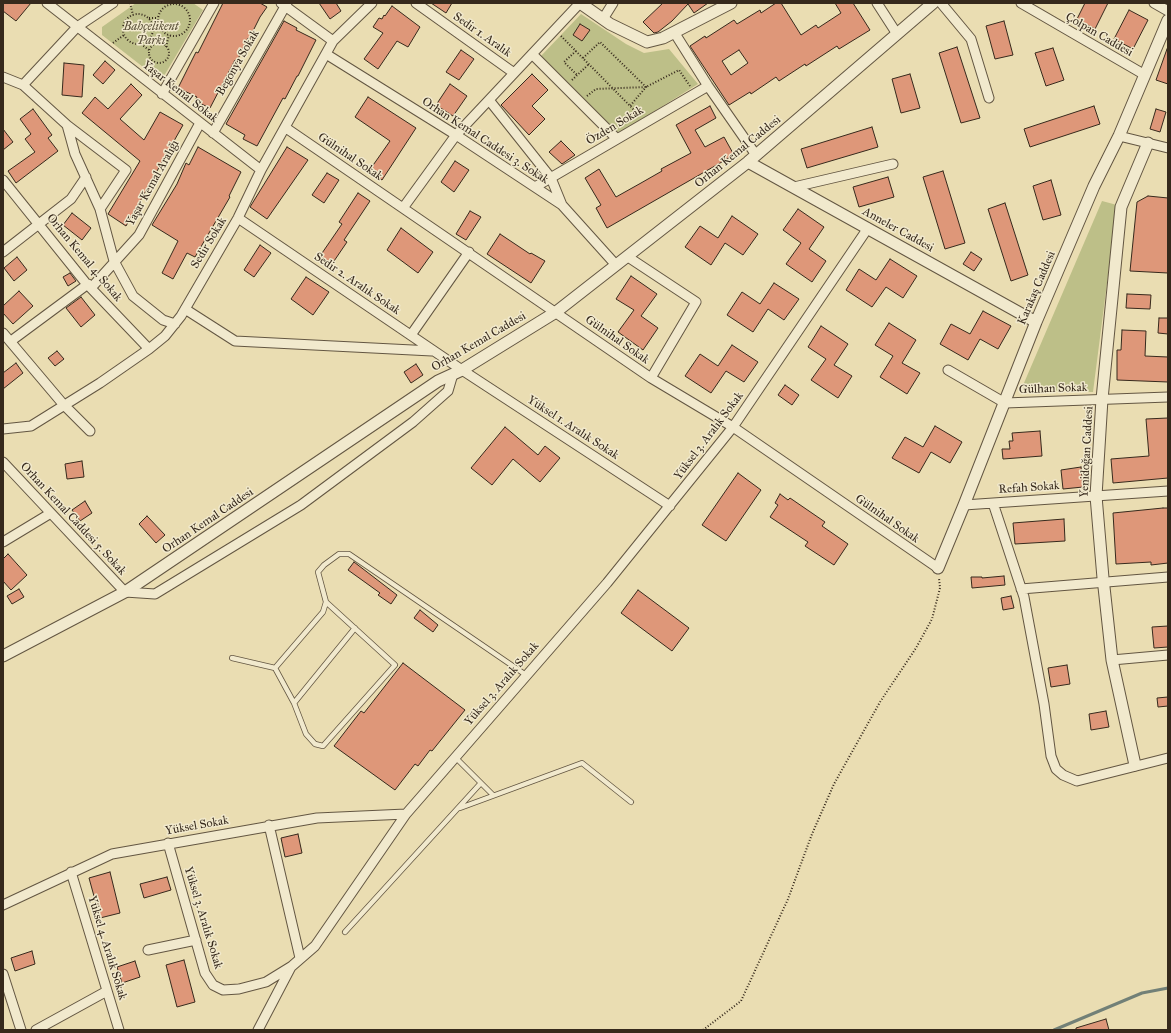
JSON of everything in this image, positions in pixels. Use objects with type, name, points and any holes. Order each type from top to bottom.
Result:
[{"type":"street","name":"Yaşar Kemal Sokak","points":[[47,3],[261,170]]},
{"type":"street","points":[[23,85],[77,26],[113,3]]},
{"type":"street","points":[[162,94],[214,3]]},
{"type":"street","name":"Sedir Sokak","points":[[3,429],[32,426],[63,404],[100,383],[165,336],[185,309],[238,218],[261,170],[286,128],[333,41],[372,3]]},
{"type":"street","name":"Sedir 1. Aralık","points":[[416,3],[514,73]]},
{"type":"street","points":[[403,208],[456,136],[580,3],[603,19],[647,42],[663,38],[731,3]]},
{"type":"street","points":[[603,19],[613,3]]},
{"type":"street","points":[[877,3],[898,34]]},
{"type":"street","name":"Orhan Kemal Caddesi","points":[[3,656],[125,592],[438,381],[458,372],[556,312],[628,257],[752,158],[933,3]]},
{"type":"street","points":[[941,3],[971,39],[989,98]]},
{"type":"street","name":"Çolpan Caddesi","points":[[1021,3],[1145,75]]},
{"type":"street","points":[[1154,3],[1168,11]]},
{"type":"street","points":[[284,4],[333,41]]},
{"type":"street","name":"Begonya Sokak","points":[[213,133],[284,4]]},
{"type":"street","name":"Karakaş Caddesi","points":[[938,568],[1036,322],[1094,186],[1119,136],[1168,20]]},
{"type":"street","points":[[674,32],[752,158]]},
{"type":"street","name":"Orhan Kemal Caddesi 3. Sokak","points":[[326,54],[562,205],[616,265]]},
{"type":"street","points":[[532,54],[617,139]]},
{"type":"street","points":[[5,76],[23,85],[67,125],[126,170],[100,209]]},
{"type":"street","name":"Özden Sokak","points":[[535,187],[617,139],[705,82]]},
{"type":"street","points":[[489,100],[551,178],[562,205]]},
{"type":"street","name":"Yaşar Kemal Aralığı","points":[[10,341],[89,286],[114,262],[138,235],[200,123]]},
{"type":"street","points":[[67,125],[75,154],[100,209],[114,262],[133,296],[163,320],[174,324]]},
{"type":"street","name":"Gülnihal Sokak","points":[[286,128],[651,378],[734,427],[938,568]]},
{"type":"street","points":[[1119,136],[1168,148]]},
{"type":"street","name":"Yenidoğan Caddesi","points":[[1135,765],[1112,660],[1103,582],[1096,496],[1102,399],[1121,207],[1148,143]]},
{"type":"street","name":"Anneler Caddesi","points":[[752,158],[794,187],[1036,322]]},
{"type":"street","points":[[794,187],[893,164]]},
{"type":"street","points":[[3,252],[71,199],[86,177]]},
{"type":"street","name":"Orhan Kemal 4. Sokak","points":[[3,180],[89,286],[149,349]]},
{"type":"street","name":"Sedir 2. Aralık Sokak","points":[[238,218],[433,350],[458,372]]},
{"type":"street","name":"Yüksel 3. Aralık Sokak","points":[[168,843],[205,973],[213,985],[223,990],[239,989],[266,982],[292,966],[315,946],[406,814],[607,583],[734,427],[868,228]]},
{"type":"street","points":[[410,335],[468,252]]},
{"type":"street","points":[[628,257],[696,302],[651,378]]},
{"type":"street","points":[[185,309],[235,341],[433,350]]},
{"type":"street","points":[[3,333],[63,404],[90,431]]},
{"type":"street","name":"Gülhan Sokak","points":[[948,370],[1005,403],[1168,397]]},
{"type":"street","points":[[125,592],[155,594],[301,505],[413,422],[448,391],[458,372]]},
{"type":"street","name":"Yüksel 1. Aralık Sokak","points":[[458,372],[670,506]]},
{"type":"street","name":"Orhan Kemal Caddesi 5. Sokak","points":[[3,462],[125,592]]},
{"type":"street","name":"Refah Sokak","points":[[964,505],[1168,491]]},
{"type":"street","points":[[993,503],[1022,589],[1044,704],[1051,756],[1056,769],[1063,775],[1076,781],[1135,765],[1168,758]]},
{"type":"street","points":[[3,542],[51,513]]},
{"type":"street","points":[[1022,589],[1168,577]]},
{"type":"street","points":[[1112,660],[1168,655]]},
{"type":"street","name":"Yüksel Sokak","points":[[3,905],[112,854],[269,825],[317,818],[406,814]]},
{"type":"street","points":[[269,825],[300,958]]},
{"type":"street","name":"Yüksel 4. Aralık Sokak","points":[[71,872],[119,1030]]},
{"type":"street","points":[[148,950],[196,940]]},
{"type":"street","points":[[258,1030],[292,966]]},
{"type":"street","points":[[3,974],[21,1030]]},
{"type":"street","points":[[36,1030],[107,991]]},
{"type":"lane","points":[[275,668],[323,612],[326,602],[318,572],[324,565],[339,554],[349,554],[526,675]]},
{"type":"lane","points":[[232,658],[275,668],[294,703],[306,734],[315,744],[323,746],[395,665],[326,602]]},
{"type":"lane","points":[[294,703],[354,628]]},
{"type":"lane","points":[[455,757],[480,784],[493,795]]},
{"type":"lane","points":[[458,808],[582,763],[631,802]]},
{"type":"lane","points":[[345,932],[480,784]]},
{"type":"path","points":[[130,3],[133,14]]},
{"type":"path","points":[[170,4],[178,4],[186,8],[190,20],[188,28],[177,36],[169,35],[159,27],[157,18],[162,7],[170,4]]},
{"type":"path","points":[[149,50],[141,44],[129,42],[123,33],[124,22],[133,14],[139,14],[149,18],[157,18]]},
{"type":"path","points":[[141,44],[150,39],[153,34],[154,29],[149,18]]},
{"type":"path","points":[[555,30],[640,117],[634,120]]},
{"type":"path","points":[[166,47],[157,43],[151,46],[149,56],[152,62],[162,63],[168,56],[166,47],[169,35]]},
{"type":"path","points":[[583,58],[600,42],[646,87]]},
{"type":"path","points":[[576,51],[564,62],[577,76]]},
{"type":"path","points":[[576,86],[571,81],[589,64]]},
{"type":"path","points":[[630,106],[646,87],[679,70],[690,86]]},
{"type":"path","points":[[684,90],[690,86],[705,82]]},
{"type":"path","points":[[581,92],[586,97],[596,89],[646,87]]},
{"type":"path","points":[[703,1030],[741,1001],[788,899],[812,834],[834,784],[880,702],[916,648],[932,620],[940,588],[938,568]]},
{"type":"green space","name":"Bahçelikent Parkı","points":[[136,3],[193,3],[203,10],[161,81],[102,35],[102,27]]},
{"type":"green space","points":[[581,14],[626,44],[644,53],[669,49],[698,84],[618,134],[541,56]]},
{"type":"green space","points":[[1102,201],[1117,205],[1093,392],[1021,390]]},
{"type":"building","points":[[3,3],[31,3],[16,21],[3,11]]},
{"type":"building","points":[[223,3],[260,3],[267,7],[249,39],[248,38],[237,61],[235,60],[210,108],[195,101],[197,97],[178,88],[196,52],[198,53]]},
{"type":"building","points":[[319,3],[336,3],[341,11],[330,19]]},
{"type":"building","points":[[431,3],[452,3],[446,13]]},
{"type":"building","points":[[663,3],[708,3],[694,13],[688,4],[672,21],[658,32],[654,33],[643,22]]},
{"type":"building","points":[[776,3],[781,3],[801,35],[816,25],[818,28],[841,13],[835,3],[853,3],[870,30],[839,49],[837,46],[779,81],[776,77],[751,94],[750,92],[729,105],[690,46],[705,36],[706,38],[734,20],[737,24],[760,10],[761,13]],"holes":[[[739,50],[748,63],[731,75],[722,61]]]},
{"type":"building","points":[[1085,3],[1108,3],[1095,29],[1077,19]]},
{"type":"building","points":[[392,6],[420,27],[408,47],[397,41],[378,69],[364,59],[383,33],[373,27],[379,18],[382,19]]},
{"type":"building","points":[[1129,10],[1148,20],[1133,49],[1114,39]]},
{"type":"building","points":[[284,21],[297,28],[296,30],[316,40],[298,76],[285,99],[283,98],[257,146],[243,139],[245,135],[226,124]]},
{"type":"building","points":[[1004,21],[1013,55],[995,59],[986,26]]},
{"type":"building","points":[[580,24],[590,30],[582,41],[573,35]]},
{"type":"building","points":[[957,47],[980,118],[961,123],[939,53]]},
{"type":"building","points":[[1053,48],[1064,80],[1046,86],[1035,53]]},
{"type":"building","points":[[1168,49],[1168,84],[1156,80]]},
{"type":"building","points":[[461,50],[474,59],[459,80],[446,72]]},
{"type":"building","points":[[105,61],[115,70],[103,84],[93,75]]},
{"type":"building","points":[[64,63],[84,65],[82,97],[62,95]]},
{"type":"building","points":[[532,74],[548,90],[532,106],[545,119],[529,135],[501,105]]},
{"type":"building","points":[[910,74],[920,108],[901,113],[892,79]]},
{"type":"building","points":[[131,84],[142,95],[120,119],[144,140],[160,112],[183,125],[126,226],[108,214],[140,161],[82,113],[95,97],[108,109]]},
{"type":"building","points":[[450,84],[467,96],[453,116],[436,105]]},
{"type":"building","points":[[368,97],[416,128],[382,180],[369,171],[390,141],[355,117]]},
{"type":"building","points":[[710,106],[716,118],[695,130],[705,147],[724,137],[734,155],[607,228],[596,208],[601,205],[585,178],[599,169],[616,197],[662,171],[661,169],[691,153],[676,125]]},
{"type":"building","points":[[1094,106],[1100,124],[1030,147],[1024,129]]},
{"type":"building","points":[[33,109],[52,135],[48,138],[58,151],[16,183],[8,171],[35,152],[25,139],[31,134],[20,119]]},
{"type":"building","points":[[1156,109],[1166,112],[1160,132],[1150,129]]},
{"type":"building","points":[[872,127],[878,147],[807,168],[801,149]]},
{"type":"building","points":[[3,129],[13,142],[3,150]]},
{"type":"building","points":[[561,141],[575,155],[562,164],[549,152]]},
{"type":"building","points":[[198,147],[241,172],[229,196],[230,197],[195,257],[187,253],[173,279],[162,273],[178,241],[152,225],[177,184],[186,163],[189,165]]},
{"type":"building","points":[[287,147],[308,160],[267,219],[250,207]]},
{"type":"building","points":[[455,161],[469,170],[454,192],[441,182]]},
{"type":"building","points":[[943,171],[965,243],[945,249],[923,177]]},
{"type":"building","points":[[327,173],[339,180],[324,203],[312,195]]},
{"type":"building","points":[[888,177],[894,197],[859,207],[853,187]]},
{"type":"building","points":[[1051,180],[1061,215],[1043,220],[1033,186]]},
{"type":"building","points":[[358,193],[370,201],[344,240],[347,242],[332,264],[320,256],[342,224],[339,222]]},
{"type":"building","points":[[1148,196],[1168,198],[1168,273],[1130,271],[1137,202]]},
{"type":"building","points":[[1005,203],[1028,275],[1011,281],[988,209]]},
{"type":"building","points":[[798,209],[824,227],[809,249],[826,261],[812,282],[786,264],[801,243],[783,230]]},
{"type":"building","points":[[470,211],[481,217],[466,240],[456,234]]},
{"type":"building","points":[[72,213],[91,228],[82,240],[63,225]]},
{"type":"building","points":[[732,216],[758,234],[743,255],[725,243],[711,265],[685,247],[700,226],[718,238]]},
{"type":"building","points":[[401,228],[433,252],[418,273],[387,250]]},
{"type":"building","points":[[500,234],[530,254],[531,253],[545,261],[531,283],[487,254]]},
{"type":"building","points":[[260,245],[271,253],[254,277],[244,270]]},
{"type":"building","points":[[971,252],[982,259],[974,271],[963,264]]},
{"type":"building","points":[[17,257],[27,270],[14,281],[4,268]]},
{"type":"building","points":[[890,259],[917,276],[903,298],[886,287],[872,307],[846,290],[859,269],[876,280]]},
{"type":"building","points":[[70,273],[76,281],[68,286],[63,277]]},
{"type":"building","points":[[631,276],[657,294],[641,316],[658,328],[643,350],[618,332],[634,310],[616,299]]},
{"type":"building","points":[[306,277],[329,292],[313,315],[291,299]]},
{"type":"building","points":[[774,283],[799,299],[784,320],[768,309],[753,332],[727,315],[742,292],[760,304]]},
{"type":"building","points":[[19,291],[33,306],[13,324],[3,313],[3,306]]},
{"type":"building","points":[[1127,294],[1151,295],[1150,309],[1126,308]]},
{"type":"building","points":[[81,297],[95,315],[81,327],[66,308]]},
{"type":"building","points":[[983,311],[1011,326],[998,349],[980,339],[968,360],[940,344],[951,324],[970,334]]},
{"type":"building","points":[[1159,318],[1168,318],[1168,334],[1158,333]]},
{"type":"building","points":[[889,323],[916,340],[902,363],[920,373],[907,394],[880,377],[893,356],[875,345]]},
{"type":"building","points":[[821,326],[848,344],[834,365],[852,376],[838,398],[811,380],[826,359],[808,347]]},
{"type":"building","points":[[1122,330],[1146,331],[1145,356],[1168,357],[1168,382],[1117,380],[1117,350],[1121,350]]},
{"type":"building","points":[[732,345],[758,362],[744,382],[726,371],[711,393],[685,376],[700,354],[718,366]]},
{"type":"building","points":[[57,351],[64,359],[55,366],[48,358]]},
{"type":"building","points":[[16,363],[23,373],[3,389],[3,373]]},
{"type":"building","points":[[416,364],[423,375],[411,383],[404,372]]},
{"type":"building","points":[[785,385],[799,395],[792,405],[778,395]]},
{"type":"building","points":[[1168,418],[1168,478],[1113,483],[1111,459],[1149,456],[1146,419]]},
{"type":"building","points":[[935,426],[962,442],[950,463],[931,452],[919,473],[892,458],[905,437],[923,447]]},
{"type":"building","points":[[505,427],[538,455],[545,446],[560,458],[540,482],[513,459],[492,485],[471,468]]},
{"type":"building","points":[[1040,431],[1042,456],[1003,459],[1002,449],[1010,449],[1009,441],[1013,441],[1012,433]]},
{"type":"building","points":[[82,461],[84,477],[67,479],[65,464]]},
{"type":"building","points":[[1081,467],[1083,487],[1063,489],[1061,470]]},
{"type":"building","points":[[738,473],[761,490],[726,541],[702,525]]},
{"type":"building","points":[[780,494],[788,500],[790,498],[825,522],[822,526],[848,544],[834,565],[805,546],[808,542],[770,517],[778,505],[775,503]]},
{"type":"building","points":[[85,501],[92,513],[80,521],[72,510]]},
{"type":"building","points":[[1168,508],[1168,563],[1151,565],[1151,562],[1116,564],[1113,513]]},
{"type":"building","points":[[147,516],[165,535],[156,543],[139,524]]},
{"type":"building","points":[[1064,519],[1065,541],[1015,544],[1013,523]]},
{"type":"building","points":[[8,554],[27,575],[11,590],[3,581],[3,559]]},
{"type":"building","points":[[354,562],[397,595],[391,604],[378,595],[380,593],[348,570]]},
{"type":"building","points":[[1004,576],[1005,585],[972,588],[971,577],[982,578]]},
{"type":"building","points":[[19,589],[24,597],[12,604],[7,596]]},
{"type":"building","points":[[638,590],[689,628],[672,651],[621,613]]},
{"type":"building","points":[[1011,596],[1014,608],[1003,610],[1001,598]]},
{"type":"building","points":[[420,610],[438,625],[433,632],[414,618]]},
{"type":"building","points":[[1168,626],[1168,647],[1154,648],[1152,627]]},
{"type":"building","points":[[403,663],[465,710],[432,751],[430,750],[418,766],[415,764],[395,790],[334,746],[361,711],[364,713]]},
{"type":"building","points":[[1067,665],[1070,684],[1051,687],[1048,668]]},
{"type":"building","points":[[1168,697],[1168,706],[1158,707],[1157,698]]},
{"type":"building","points":[[1106,711],[1109,727],[1091,730],[1089,714]]},
{"type":"building","points":[[298,834],[302,853],[285,857],[281,838]]},
{"type":"building","points":[[110,872],[120,913],[100,918],[89,878]]},
{"type":"building","points":[[167,877],[171,890],[144,898],[140,884]]},
{"type":"building","points":[[32,951],[35,964],[15,971],[11,958]]},
{"type":"building","points":[[184,960],[195,1002],[177,1007],[166,965]]},
{"type":"building","points":[[135,961],[140,977],[122,983],[117,967]]},
{"type":"building","points":[[1106,1019],[1109,1030],[1076,1030],[1076,1028]]},
{"type":"waterway","points":[[1054,1030],[1142,993],[1168,988]]}]
